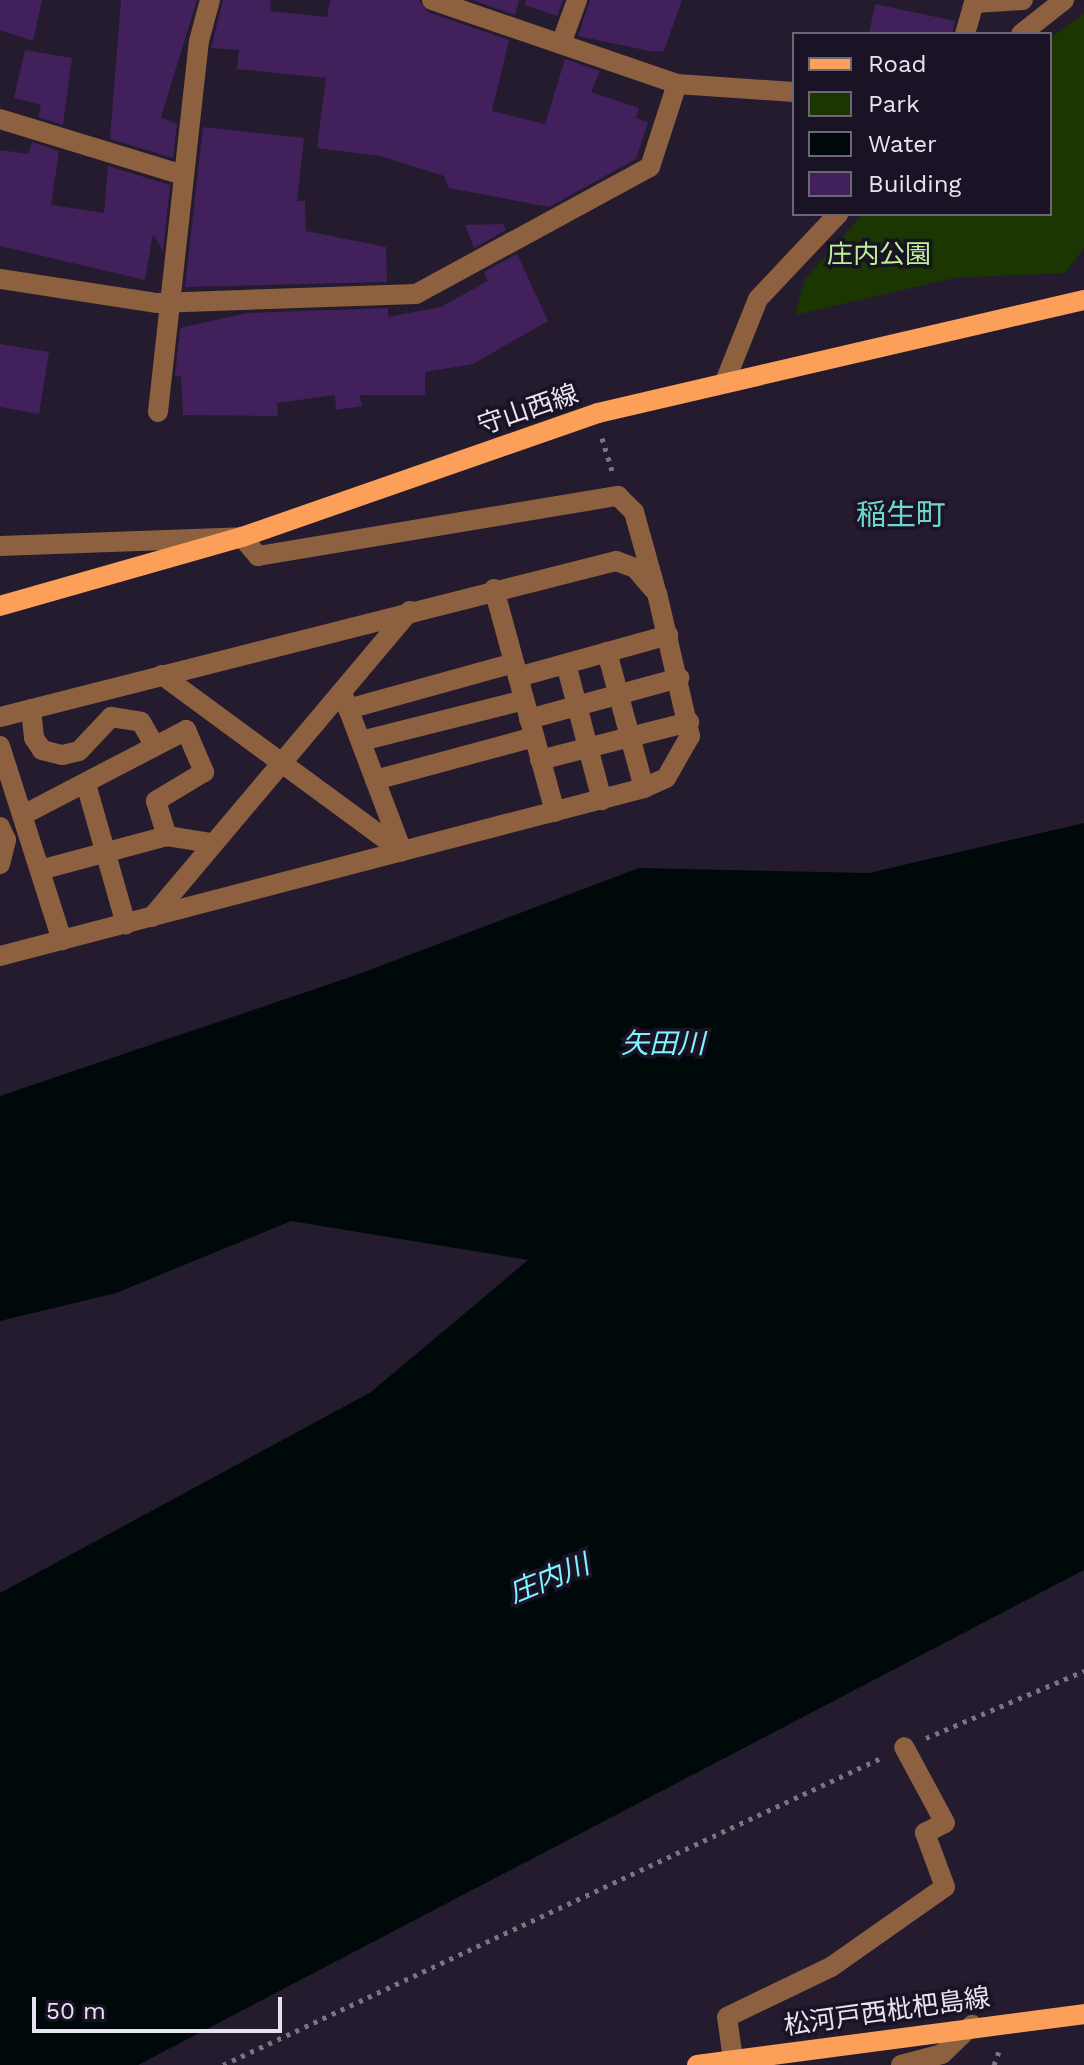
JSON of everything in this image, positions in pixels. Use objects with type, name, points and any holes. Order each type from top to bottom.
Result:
[{"type":"main road","name":"守山西線","points":[[0,606],[242,537],[598,413],[726,379],[1084,300]]},
{"type":"main road","name":"松河戸西枇杷島線","points":[[697,2065],[972,2025],[1084,2014]]},
{"type":"street","points":[[158,412],[183,175],[210,0]]},
{"type":"street","points":[[432,0],[677,84],[792,92]]},
{"type":"street","points":[[561,44],[577,0]]},
{"type":"street","points":[[966,32],[975,2],[1023,0]]},
{"type":"street","points":[[1034,0],[1062,2]]},
{"type":"street","points":[[1024,32],[1062,2]]},
{"type":"street","points":[[0,279],[169,302],[416,294],[650,167],[677,84]]},
{"type":"street","points":[[0,119],[183,175]]},
{"type":"street","points":[[726,379],[758,299],[836,216]]},
{"type":"street","points":[[0,546],[242,537],[258,556],[618,496],[634,512],[689,722],[683,756],[666,778],[644,788],[0,956]]},
{"type":"street","points":[[0,717],[494,589],[616,561],[635,568],[657,593]]},
{"type":"street","points":[[494,589],[555,812]]},
{"type":"street","points":[[152,917],[282,762],[345,700],[410,611]]},
{"type":"street","points":[[345,700],[566,664],[668,635]]},
{"type":"street","points":[[607,652],[644,788]]},
{"type":"street","points":[[566,664],[602,800]]},
{"type":"street","points":[[162,675],[402,851]]},
{"type":"street","points":[[361,741],[529,718],[679,678]]},
{"type":"street","points":[[345,700],[402,851]]},
{"type":"street","points":[[31,709],[34,738],[42,750],[62,755],[79,751],[111,717],[141,722],[153,743]]},
{"type":"street","points":[[375,780],[529,718]]},
{"type":"street","points":[[540,760],[689,722]]},
{"type":"street","points":[[23,815],[86,784],[153,743],[186,730],[204,772],[156,801],[167,836]]},
{"type":"street","points":[[0,746],[62,940]]},
{"type":"street","points":[[86,784],[126,924]]},
{"type":"street","points":[[0,827],[6,840],[0,864]]},
{"type":"street","points":[[40,870],[167,836],[211,843]]},
{"type":"street","points":[[733,2059],[727,2017],[831,1967],[945,1887],[925,1833],[945,1823],[904,1747]]},
{"type":"street","points":[[901,2065],[942,2054],[972,2025]]},
{"type":"path","points":[[600,433],[617,485]]},
{"type":"path","points":[[223,2065],[904,1747],[1084,1671]]},
{"type":"green space","name":"庄内公園","points":[[1084,13],[1084,248],[1065,273],[954,278],[795,315],[805,279],[861,216],[1052,216],[1052,37]]},
{"type":"water","points":[[1084,823],[1084,1570],[138,2065],[0,2065],[0,1593],[371,1392],[528,1260],[291,1221],[116,1293],[0,1321],[0,1096],[356,975],[639,868],[869,873]]},
{"type":"building","points":[[0,0],[42,0],[33,41],[0,30]]},
{"type":"building","points":[[121,0],[197,0],[161,117],[177,124],[173,158],[110,139]]},
{"type":"building","points":[[223,0],[271,0],[270,11],[327,17],[330,0],[419,0],[428,12],[509,40],[492,111],[545,124],[565,59],[600,71],[591,92],[639,108],[636,118],[648,122],[636,159],[549,207],[449,188],[444,176],[380,156],[317,148],[326,78],[237,69],[239,50],[211,48]]},
{"type":"building","points":[[472,0],[519,0],[515,15]]},
{"type":"building","points":[[526,0],[563,0],[557,16],[525,5]]},
{"type":"building","points":[[590,0],[682,0],[664,51],[649,51],[578,36]]},
{"type":"building","points":[[875,4],[955,21],[952,32],[869,32]]},
{"type":"building","points":[[25,50],[72,58],[63,125],[38,117],[41,105],[14,98]]},
{"type":"building","points":[[203,127],[304,138],[297,201],[305,201],[306,231],[386,247],[387,282],[185,287]]},
{"type":"building","points":[[32,142],[59,151],[51,205],[104,213],[108,166],[170,185],[163,251],[153,234],[145,280],[0,246],[0,150],[28,154]]},
{"type":"building","points":[[503,224],[506,230],[474,248],[465,225]]},
{"type":"building","points":[[517,254],[548,321],[473,364],[425,372],[425,395],[360,395],[362,406],[336,410],[335,395],[277,403],[278,416],[183,415],[181,376],[175,376],[180,328],[247,313],[388,308],[388,317],[441,307],[488,281],[484,272]]},
{"type":"building","points":[[0,344],[49,352],[39,414],[0,407]]},
{"type":"district","name":"稲生町","points":[[901,515]]},
{"type":"water label","name":"矢田川","points":[[663,1044]]},
{"type":"water label","name":"庄内川","points":[[549,1579]]}]
